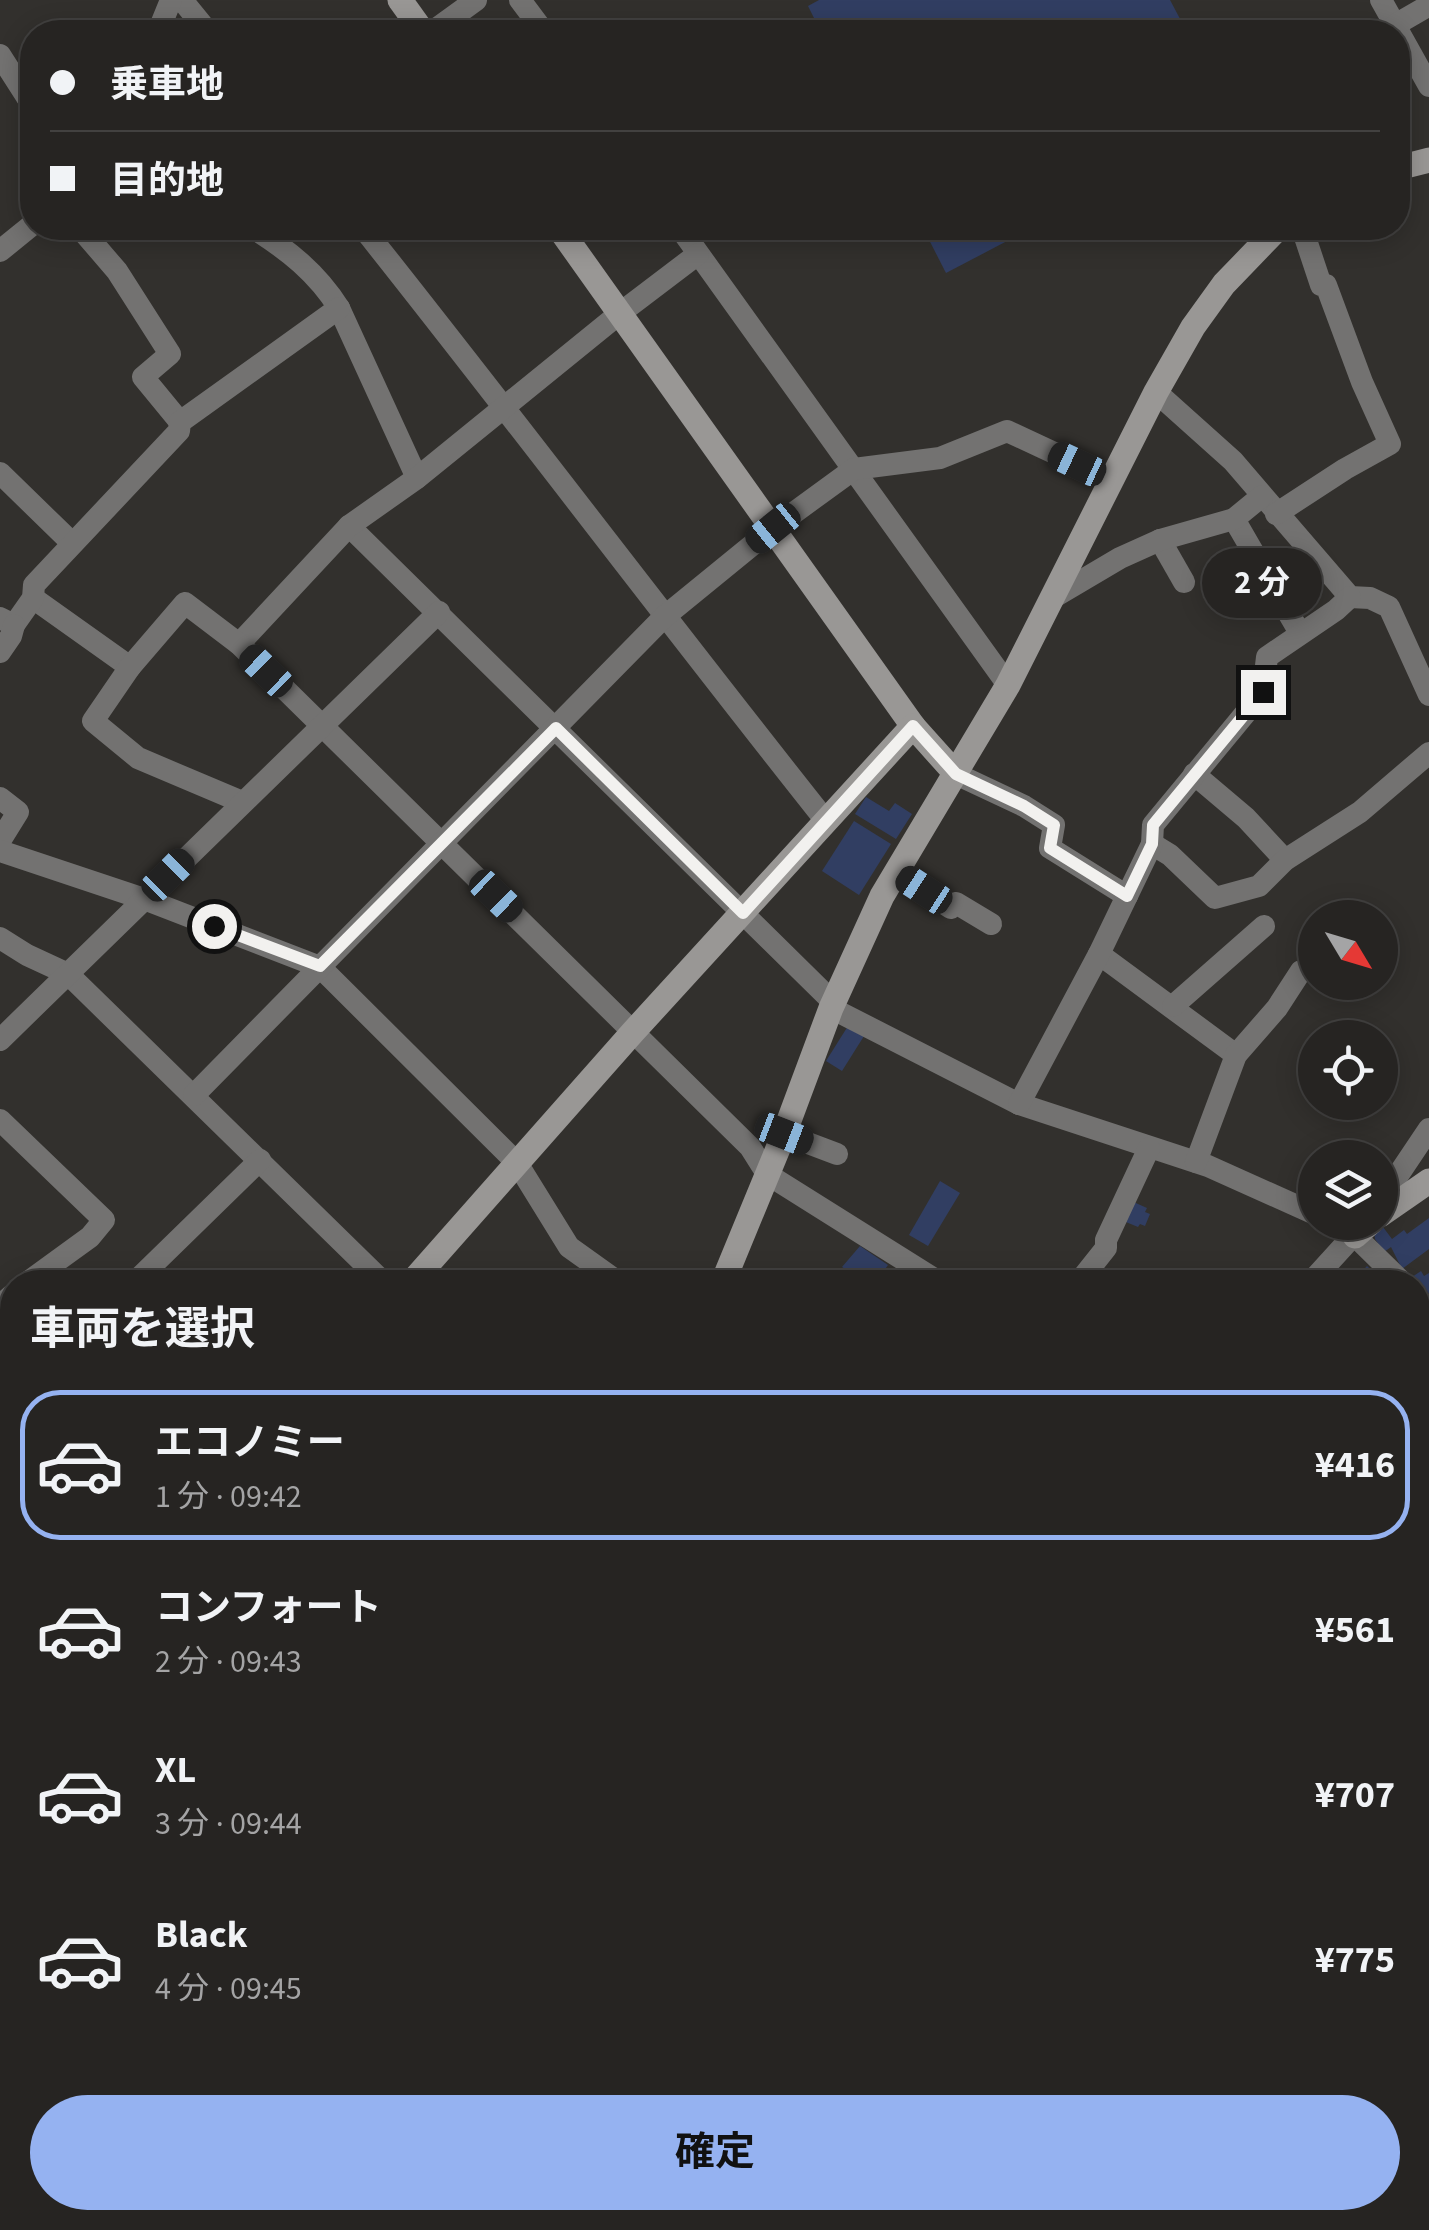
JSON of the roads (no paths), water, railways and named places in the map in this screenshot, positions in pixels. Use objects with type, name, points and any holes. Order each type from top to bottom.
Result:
[{"type":"street","points":[[182,0],[198,20]]},
{"type":"street","points":[[448,20],[476,0]]},
{"type":"street","points":[[1405,20],[1428,6]]},
{"type":"street","points":[[1410,52],[1429,86]]},
{"type":"street","points":[[0,55],[20,86]]},
{"type":"street","points":[[0,251],[20,235]]},
{"type":"street","points":[[0,652],[11,636],[7,621],[33,598],[34,585],[179,431],[180,422],[143,377],[177,350],[90,240]]},
{"type":"street","points":[[271,240],[294,255],[326,286],[340,308],[417,478]]},
{"type":"street","points":[[372,240],[826,821]]},
{"type":"street","points":[[567,240],[913,726],[956,774],[1024,806],[1054,825],[1050,848],[1127,896]]},
{"type":"street","points":[[688,240],[1008,685]]},
{"type":"street","points":[[728,1270],[832,1005],[896,872],[1008,685],[1156,392],[1193,327],[1224,284],[1266,240]]},
{"type":"street","points":[[1054,597],[1120,558],[1160,540],[1269,505],[1390,444],[1326,285],[1321,286],[1306,240]]},
{"type":"street","points":[[239,644],[349,526],[417,478],[698,254]]},
{"type":"street","points":[[180,422],[340,308]]},
{"type":"street","points":[[1156,392],[1233,461],[1350,596],[1370,598],[1388,607],[1420,652],[1429,695]]},
{"type":"street","points":[[194,1095],[664,617],[773,528],[854,469],[940,458],[1007,431],[1112,480]]},
{"type":"street","points":[[0,473],[72,544]]},
{"type":"street","points":[[1234,519],[1300,634]]},
{"type":"street","points":[[349,526],[832,1005],[1020,1104],[1196,1162],[1298,1207]]},
{"type":"street","points":[[1160,540],[1184,582]]},
{"type":"street","points":[[1020,1104],[1152,844],[1153,825],[1263,692],[1267,657],[1350,596]]},
{"type":"street","points":[[33,598],[130,667]]},
{"type":"street","points":[[242,802],[138,758],[93,721],[130,667],[185,602],[239,644],[750,1148],[767,1174],[919,1270]]},
{"type":"street","points":[[0,1040],[438,612]]},
{"type":"street","points":[[423,1270],[633,1032],[913,726]]},
{"type":"street","points":[[1152,844],[1170,855],[1215,898],[1259,886],[1285,860],[1360,812],[1429,753]]},
{"type":"street","points":[[1194,774],[1246,818],[1285,860]]},
{"type":"street","points":[[0,798],[18,812],[0,841]]},
{"type":"street","points":[[0,851],[144,899],[320,966],[517,1163],[569,1247],[601,1270]]},
{"type":"street","points":[[896,872],[951,908],[956,903],[992,924]]},
{"type":"street","points":[[1173,1006],[1264,926]]},
{"type":"street","points":[[0,938],[68,974],[371,1270]]},
{"type":"street","points":[[1099,954],[1236,1056]]},
{"type":"street","points":[[1196,1162],[1236,1056],[1277,1008],[1298,976]]},
{"type":"street","points":[[0,1120],[104,1220],[90,1236],[44,1270]]},
{"type":"street","points":[[1398,1175],[1429,1129]]},
{"type":"street","points":[[784,1134],[836,1154]]},
{"type":"street","points":[[1089,1270],[1106,1248],[1106,1240],[1148,1148]]},
{"type":"street","points":[[147,1270],[260,1160]]},
{"type":"street","points":[[1398,1203],[1429,1181]]},
{"type":"street","points":[[1323,1270],[1351,1240]]},
{"type":"street","points":[[1373,1240],[1394,1270]]}]
